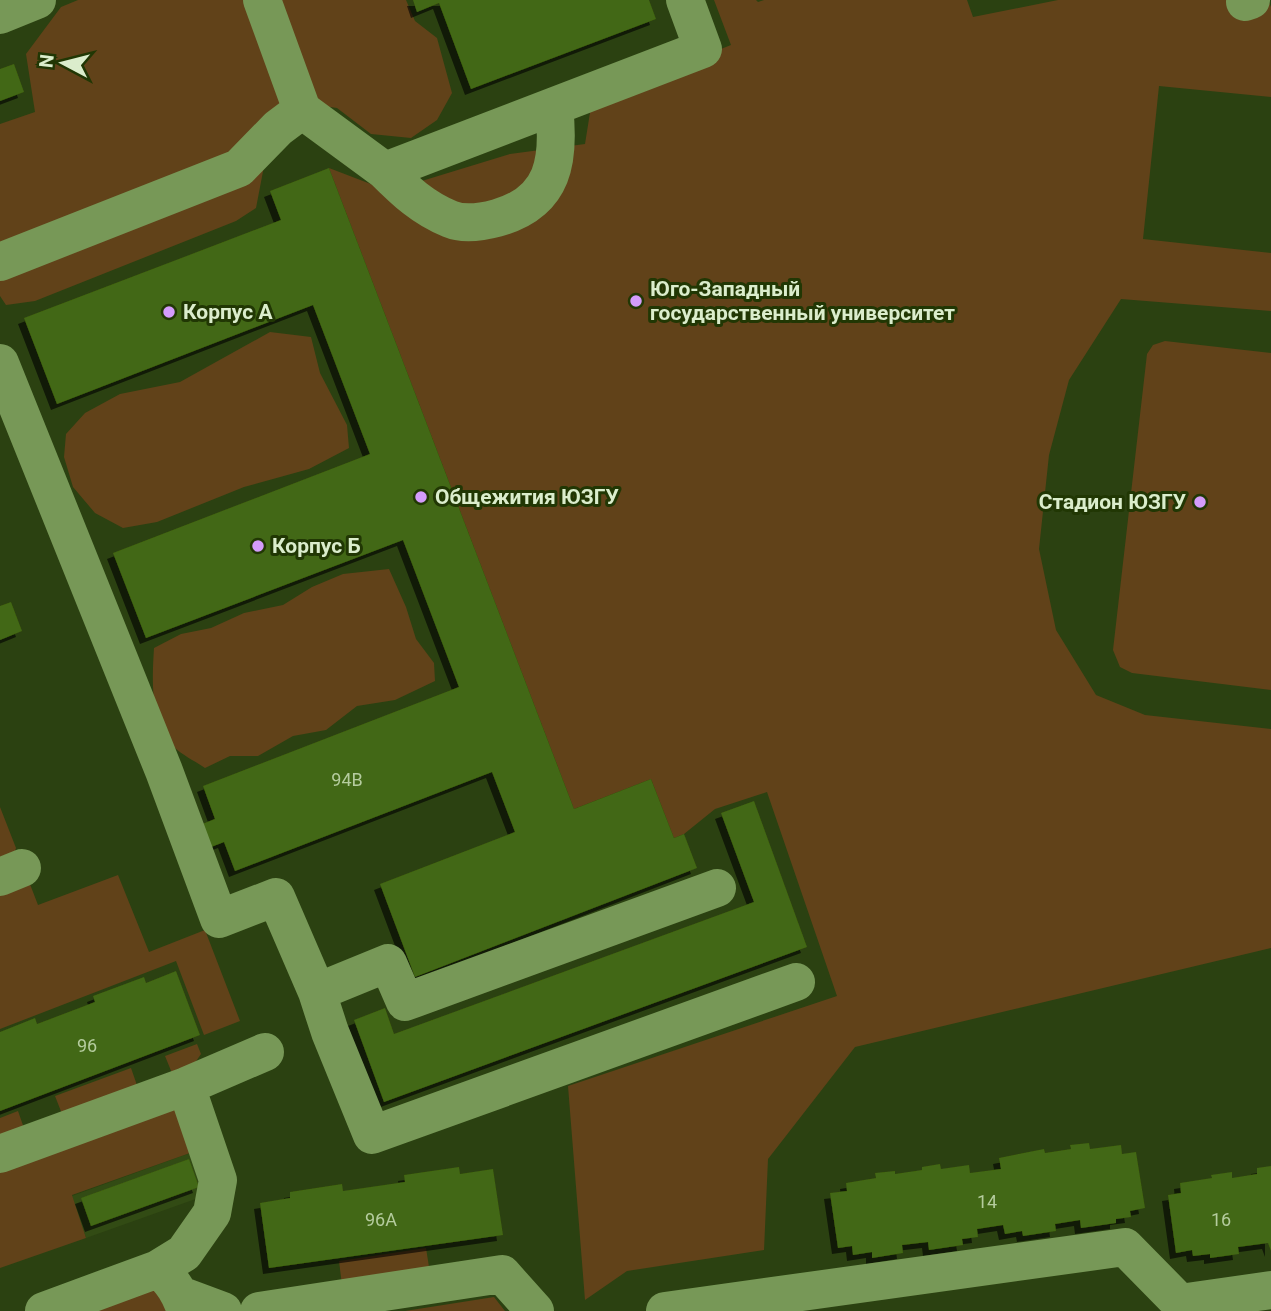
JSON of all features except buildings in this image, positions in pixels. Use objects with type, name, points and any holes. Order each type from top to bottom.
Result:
[{"type":"lane","points":[[0,15],[37,0]]},
{"type":"lane","points":[[262,0],[302,110],[385,171],[415,201],[452,220],[481,223],[506,216],[539,196],[551,175],[558,138],[554,107]]},
{"type":"lane","points":[[385,171],[704,49],[685,0]]},
{"type":"lane","points":[[0,262],[239,168],[278,128],[302,110]]},
{"type":"lane","points":[[0,363],[164,771],[219,919],[276,897],[317,992],[330,1032],[372,1135],[796,982]]},
{"type":"lane","points":[[317,992],[388,963],[405,1002],[718,888]]},
{"type":"lane","points":[[0,1154],[186,1086],[265,1052]]},
{"type":"lane","points":[[175,1292],[184,1253],[212,1213],[218,1180],[186,1086]]},
{"type":"lane","points":[[665,1311],[1125,1247],[1180,1303],[1271,1290]]},
{"type":"lane","points":[[258,1311],[502,1274],[535,1311]]},
{"type":"lane","points":[[44,1311],[175,1292],[223,1311]]},
{"type":"shaded area","points":[[78,0],[406,0],[415,21],[437,38],[452,93],[437,120],[411,138],[371,134],[337,108],[317,105],[274,114],[256,208],[236,221],[35,301],[6,305],[0,296],[0,124],[35,112],[26,54],[61,7]]},
{"type":"shaded area","points":[[714,0],[967,0],[973,17],[1058,0],[1268,0],[1271,7],[1271,97],[1159,86],[1143,239],[1271,253],[1271,311],[1121,299],[1069,380],[1049,455],[1039,549],[1056,630],[1096,695],[1145,715],[1271,729],[1271,948],[855,1047],[768,1159],[764,1250],[627,1271],[585,1300],[568,1086],[837,996],[767,792],[715,809],[684,834],[674,838],[651,779],[574,809],[329,168],[389,191],[510,154],[585,144],[592,100],[731,45]]},
{"type":"shaded area","points":[[270,332],[311,337],[320,373],[347,425],[349,448],[309,469],[244,487],[157,522],[123,528],[95,513],[73,487],[64,457],[66,434],[85,413],[120,394],[180,382]]},
{"type":"shaded area","name":"Стадион ЮЗГУ","points":[[1165,341],[1271,353],[1271,690],[1132,673],[1120,667],[1113,650],[1147,354],[1153,345]]},
{"type":"shaded area","points":[[389,569],[406,607],[416,639],[434,663],[435,681],[395,700],[357,706],[326,730],[293,736],[258,756],[230,756],[205,768],[172,745],[156,711],[153,686],[154,648],[181,634],[211,628],[244,613],[283,605],[312,587],[343,574]]},
{"type":"shaded area","points":[[0,807],[16,848],[11,862],[0,866]]},
{"type":"shaded area","points":[[118,875],[149,952],[205,930],[240,1021],[204,1035],[176,961],[0,1029],[0,890],[28,879],[38,905]]},
{"type":"shaded area","points":[[197,1044],[201,1054],[188,1073],[174,1078],[165,1056]]},
{"type":"shaded area","points":[[131,1068],[139,1091],[64,1119],[55,1096]]},
{"type":"shaded area","points":[[175,1109],[190,1153],[72,1195],[86,1238],[0,1268],[0,1171]]},
{"type":"shaded area","points":[[18,1111],[26,1134],[0,1144],[0,1118]]},
{"type":"shaded area","points":[[190,1153],[204,1196],[86,1238],[72,1196]]},
{"type":"shaded area","points":[[426,1248],[430,1273],[342,1285],[339,1261]]},
{"type":"shaded area","points":[[153,1286],[172,1311],[76,1311]]},
{"type":"shaded area","points":[[494,1297],[505,1311],[405,1311]]},
{"type":"place","name":"Юго-Западный государственный университет","points":[[636,301]]},
{"type":"place","name":"Корпус А","points":[[169,312]]},
{"type":"place","name":"Общежития ЮЗГУ","points":[[421,497]]},
{"type":"place","name":"Стадион ЮЗГУ","points":[[1200,502]]},
{"type":"place","name":"Корпус Б","points":[[258,546]]}]
